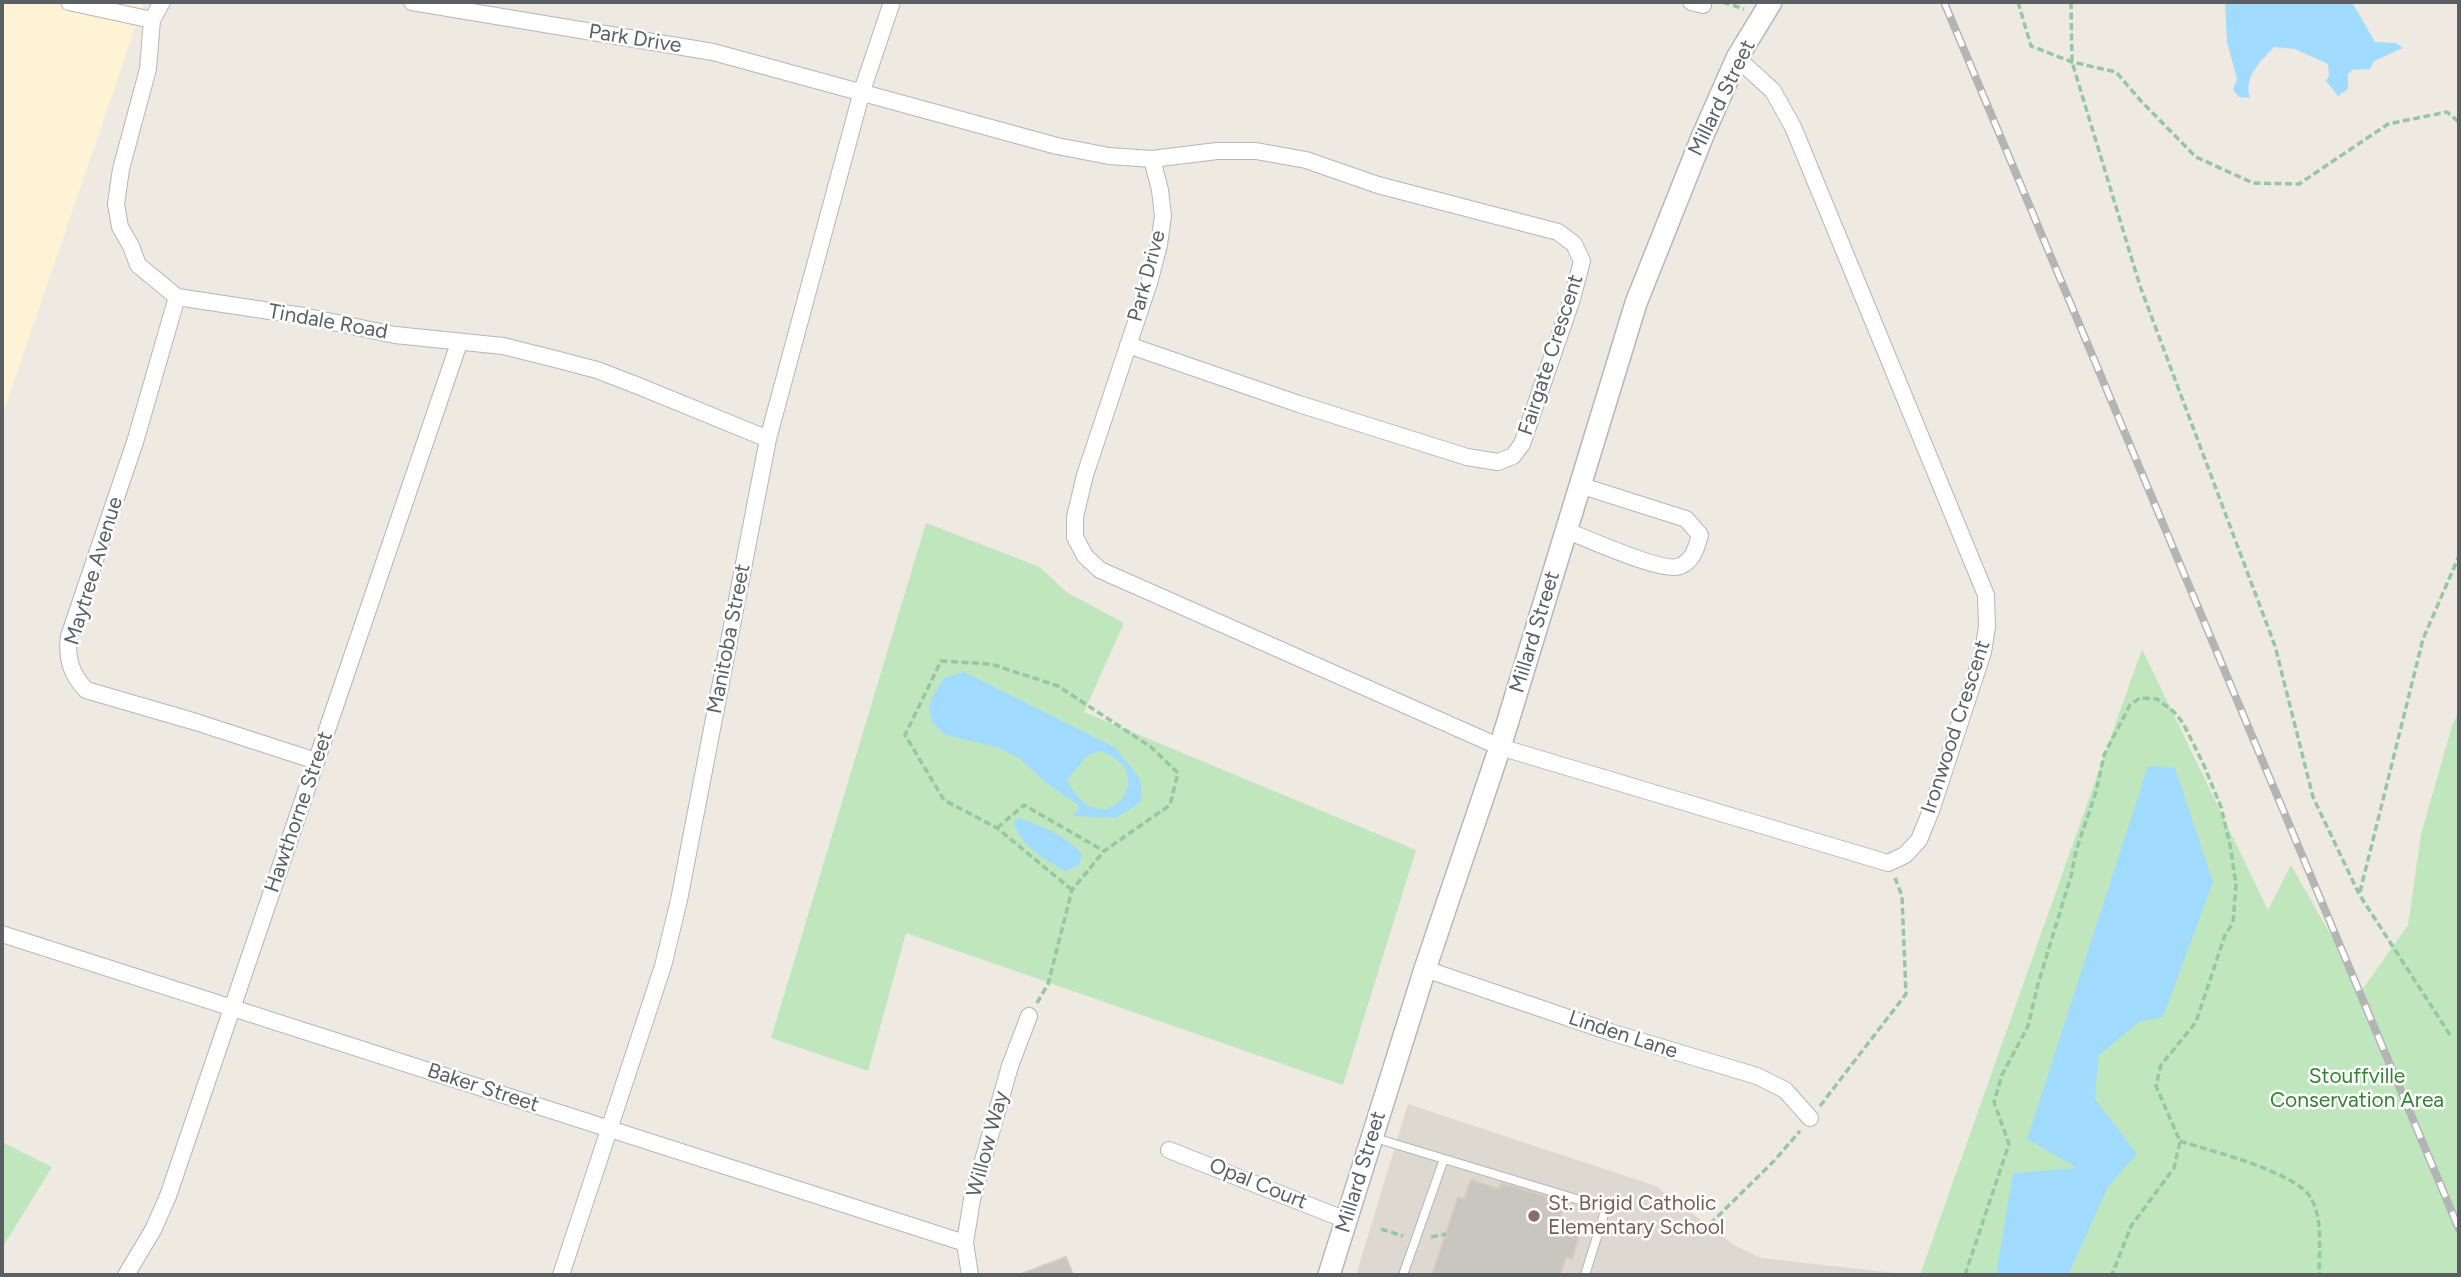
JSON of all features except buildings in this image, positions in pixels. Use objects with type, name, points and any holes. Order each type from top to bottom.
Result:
[{"type":"street","points":[[69,2],[152,20]]},
{"type":"street","points":[[162,2],[152,20],[148,69],[121,169],[116,204],[120,228],[138,265],[177,298]]},
{"type":"street","name":"Park Drive","points":[[412,2],[713,52],[862,90],[1057,146],[1109,156],[1152,159],[1163,216],[1159,245],[1149,283],[1085,475],[1076,517],[1075,537],[1085,556],[1100,570],[1500,747]]},
{"type":"street","name":"Manitoba Street","points":[[561,1275],[663,965],[679,900],[768,439],[862,90],[892,2]]},
{"type":"street","name":"Millard Street","points":[[1329,1275],[1425,969],[1500,747],[1636,303],[1682,183],[1737,58],[1771,2]]},
{"type":"street","name":"Ironwood Crescent","points":[[1737,58],[1773,92],[1793,127],[1986,595],[1987,627],[1983,652],[1932,808],[1919,840],[1905,855],[1888,863]]},
{"type":"street","name":"Fairgate Crescent","points":[[1128,345],[1299,404],[1467,457],[1498,462],[1513,456],[1522,444],[1572,299],[1582,261],[1574,244],[1558,232],[1378,185],[1306,160],[1256,151],[1217,151],[1152,159]]},
{"type":"street","name":"Tindale Road","points":[[177,298],[303,316],[396,335],[503,346],[597,370],[768,439]]},
{"type":"street","name":"Maytree Avenue","points":[[177,298],[131,454],[69,636],[67,649],[70,664],[76,680],[86,690],[316,761]]},
{"type":"street","name":"Hawthorne Street","points":[[126,1275],[153,1230],[168,1196],[459,343]]},
{"type":"street","points":[[1565,530],[1662,567],[1679,567],[1693,557],[1700,535],[1686,519],[1579,485]]},
{"type":"street","points":[[1500,747],[1888,863]]},
{"type":"street","name":"Baker Street","points":[[2,934],[965,1243]]},
{"type":"street","name":"Linden Lane","points":[[1425,969],[1610,1032],[1757,1076],[1785,1090],[1810,1118]]},
{"type":"street","name":"Willow Way","points":[[970,1275],[965,1243],[972,1199],[1010,1066],[1029,1016]]},
{"type":"street","name":"Opal Court","points":[[1169,1150],[1346,1220]]},
{"type":"lane","points":[[1372,1137],[1606,1208],[1585,1275]]},
{"type":"lane","points":[[1403,1275],[1444,1159]]},
{"type":"path","points":[[2018,2],[2031,46],[2072,62],[2116,72],[2196,157],[2253,183],[2299,184],[2388,124],[2447,112],[2459,122]]},
{"type":"path","points":[[2071,2],[2072,62],[2140,286],[2275,646],[2313,797],[2359,894],[2449,1035]]},
{"type":"path","points":[[2359,894],[2423,639],[2459,556]]},
{"type":"path","points":[[1029,1016],[1048,984],[1072,890],[1104,851],[1170,805],[1178,773],[1150,747],[1058,685],[992,664],[941,660],[905,735],[944,800],[998,828],[1072,890]]},
{"type":"path","points":[[1965,1275],[2008,1144],[1994,1102],[2002,1075],[2028,1026],[2076,850],[2096,792],[2104,755],[2130,705],[2140,698],[2149,697],[2157,699],[2174,712],[2188,733],[2221,807],[2235,869],[2233,923],[2225,935],[2196,1022],[2161,1065],[2156,1086],[2180,1141],[2174,1168],[2131,1226],[2112,1275]]},
{"type":"path","points":[[998,828],[1024,805],[1104,851]]},
{"type":"path","points":[[1710,1224],[1774,1161],[1906,994],[1902,896],[1888,863]]},
{"type":"path","points":[[2180,1141],[2252,1163],[2291,1181],[2311,1197],[2316,1210],[2319,1275]]},
{"type":"shaded area","points":[[2,2],[144,2],[2,416]]},
{"type":"shaded area","name":"St. Brigid Catholic Elementary School","points":[[1408,1104],[1656,1186],[1734,1245],[1761,1258],[1913,1275],[1356,1275]]},
{"type":"green space","points":[[926,523],[1040,567],[1066,592],[1124,623],[1084,712],[1416,850],[1343,1085],[906,933],[868,1071],[771,1038]]},
{"type":"green space","name":"Stouffville Conservation Area","points":[[2142,649],[2268,910],[2291,865],[2362,990],[2408,925],[2421,834],[2459,710],[2459,1275],[1920,1275]]},
{"type":"green space","points":[[2,1142],[52,1167],[2,1248]]},
{"type":"water","points":[[2225,2],[2352,2],[2375,42],[2396,43],[2403,48],[2374,61],[2370,69],[2352,70],[2348,74],[2348,89],[2338,96],[2326,81],[2329,76],[2328,64],[2295,49],[2274,47],[2251,76],[2248,90],[2250,98],[2239,97],[2233,90],[2237,79],[2227,42]]},
{"type":"water","points":[[964,672],[1116,748],[1140,779],[1142,801],[1116,818],[1075,816],[1073,814],[1079,808],[1078,805],[1049,785],[1019,758],[996,747],[945,735],[932,722],[929,708],[944,678]],"holes":[[[1099,751],[1118,760],[1127,773],[1127,787],[1121,800],[1110,808],[1096,809],[1081,800],[1067,780],[1087,756]]]},
{"type":"water","points":[[2148,766],[2175,768],[2213,882],[2163,1017],[2139,1022],[2098,1056],[2095,1099],[2137,1154],[2108,1187],[2068,1275],[1996,1275],[2013,1173],[2077,1168],[2027,1139]]},
{"type":"water","points":[[1017,818],[1044,827],[1068,841],[1082,854],[1079,865],[1066,871],[1034,851],[1021,838],[1014,822]]},
{"type":"railway","points":[[1944,2],[2459,1229]]},
{"type":"place","name":"St. Brigid Catholic Elementary School","points":[[1534,1216]]}]
